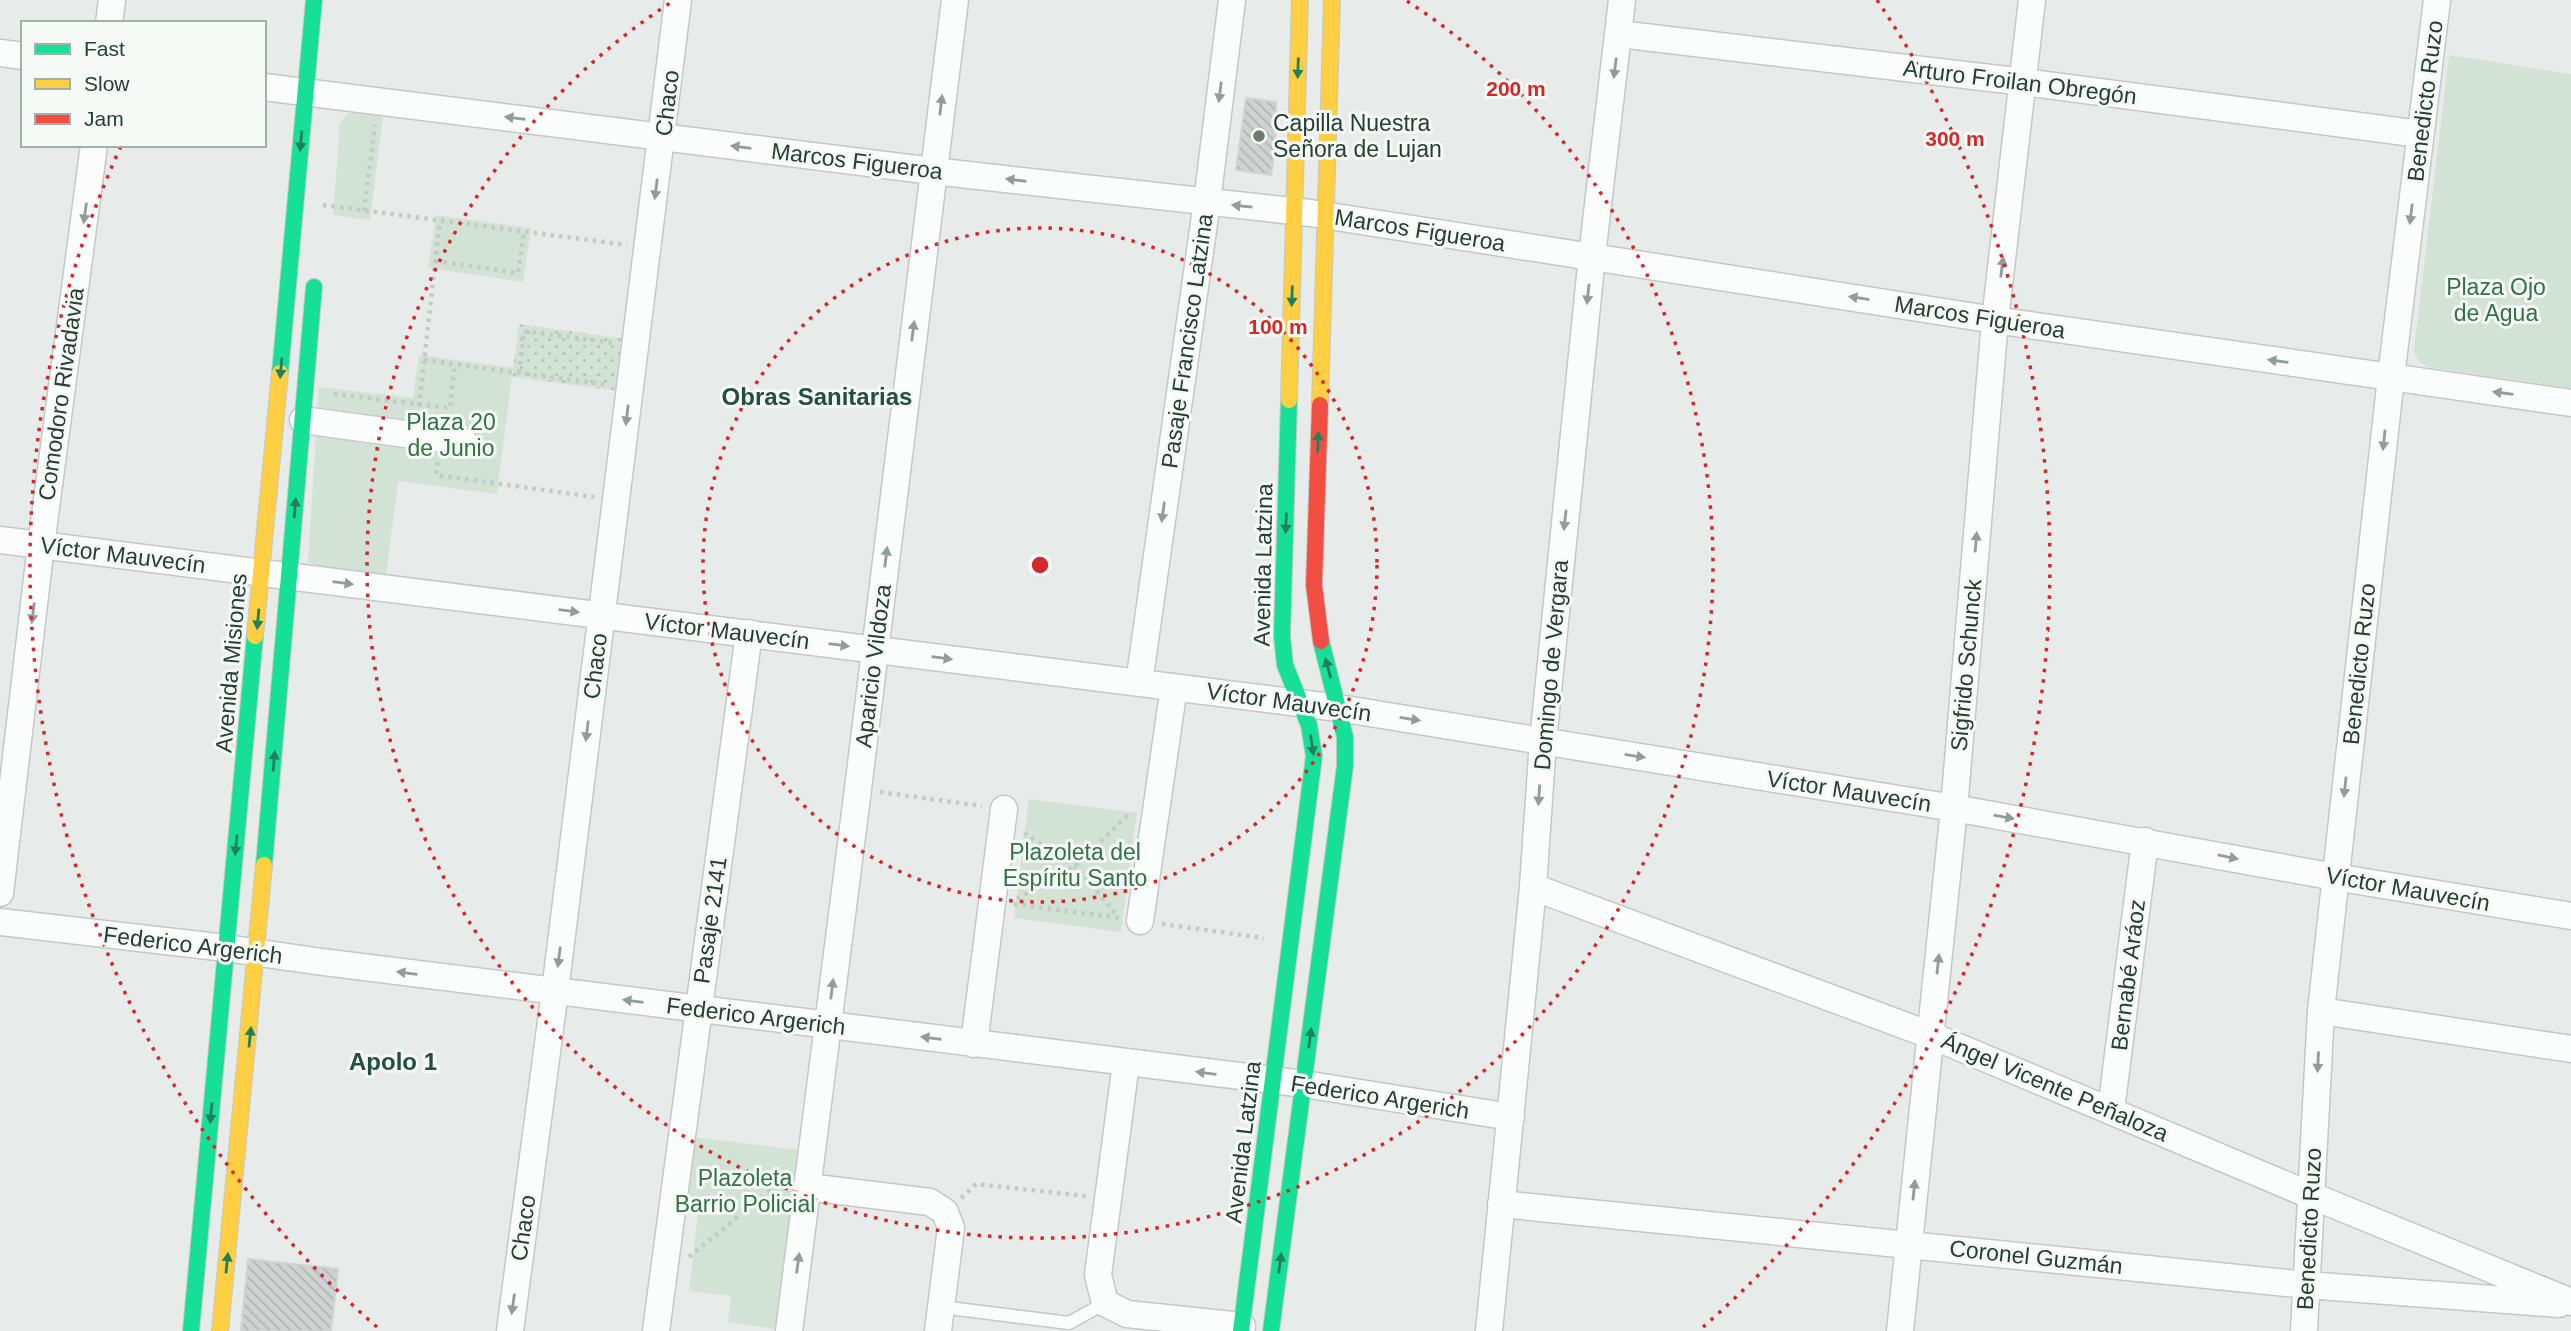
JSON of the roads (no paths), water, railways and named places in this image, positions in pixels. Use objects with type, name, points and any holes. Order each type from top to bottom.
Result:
[{"type":"street","points":[[109,21],[112,0]]},
{"type":"street","name":"Avenida Misiones","points":[[191,1331],[262,572],[324,94],[314,0]]},
{"type":"street","name":"Chaco","points":[[510,1331],[663,137],[678,0]]},
{"type":"street","name":"Aparicio Vildoza","points":[[789,1331],[955,0]]},
{"type":"street","name":"Pasaje Francisco Latzina","points":[[1139,682],[1207,202],[1232,0]]},
{"type":"street","name":"Avenida Latzina","points":[[1242,1329],[1314,756],[1309,724],[1285,665],[1282,636],[1300,0]]},
{"type":"street","points":[[1271,1331],[1345,766],[1345,737],[1319,633],[1314,585],[1332,0]]},
{"type":"street","name":"Domingo de Vergara","points":[[1489,1331],[1533,887],[1543,741],[1592,256],[1622,0]]},
{"type":"street","name":"Sigfrido Schunck","points":[[1900,1331],[1954,808],[1995,320],[2032,0]]},
{"type":"street","name":"Benedicto Ruzo","points":[[2304,1331],[2321,1011],[2391,377],[2437,0]]},
{"type":"street","name":"Arturo Froilan Obregón","points":[[1619,34],[2024,82],[2420,134]]},
{"type":"street","points":[[0,53],[21,56]]},
{"type":"street","name":"Marcos Figueroa","points":[[266,87],[933,171],[1325,215],[1995,320],[2571,403]]},
{"type":"street","name":"Comodoro Rivadavia","points":[[0,893],[41,545],[94,147]]},
{"type":"street","points":[[220,1331],[257,953],[315,271]]},
{"type":"street","points":[[303,420],[440,439]]},
{"type":"street","name":"Víctor Mauvecín","points":[[0,540],[1298,702],[1954,808],[2335,877],[2571,916]]},
{"type":"street","name":"Pasaje 2141","points":[[656,1331],[749,633]]},
{"type":"street","points":[[1130,920],[1155,820],[1174,687]]},
{"type":"street","points":[[974,1044],[1004,809]]},
{"type":"street","name":"Bernabé Aráoz","points":[[2111,1110],[2146,841]]},
{"type":"street","name":"Ángel Vicente Peñaloza","points":[[1533,887],[1930,1035],[2571,1303]]},
{"type":"street","name":"Federico Argerich","points":[[0,922],[1304,1084],[1511,1117]]},
{"type":"street","points":[[2321,1011],[2571,1049]]},
{"type":"street","points":[[1126,1063],[1098,1275],[1105,1303],[1127,1314],[1242,1329]]},
{"type":"street","points":[[808,1187],[930,1202],[946,1212],[951,1228],[939,1319]]},
{"type":"street","name":"Coronel Guzmán","points":[[1501,1204],[2308,1285],[2571,1303]]},
{"type":"lane","points":[[939,1319],[1069,1323],[1105,1303]]},
{"type":"place","name":"Capilla Nuestra Señora de Lujan","points":[[1259,136]]},
{"type":"district","name":"Obras Sanitarias","points":[[817,396]]},
{"type":"district","name":"Apolo 1","points":[[393,1061]]},
{"type":"park label","name":"Plaza Ojo de Agua","points":[[2496,300]]},
{"type":"park label","name":"Plaza 20 de Junio","points":[[451,435]]},
{"type":"park label","name":"Plazoleta del Espíritu Santo","points":[[1075,865]]},
{"type":"park label","name":"Plazoleta Barrio Policial","points":[[745,1191]]}]
